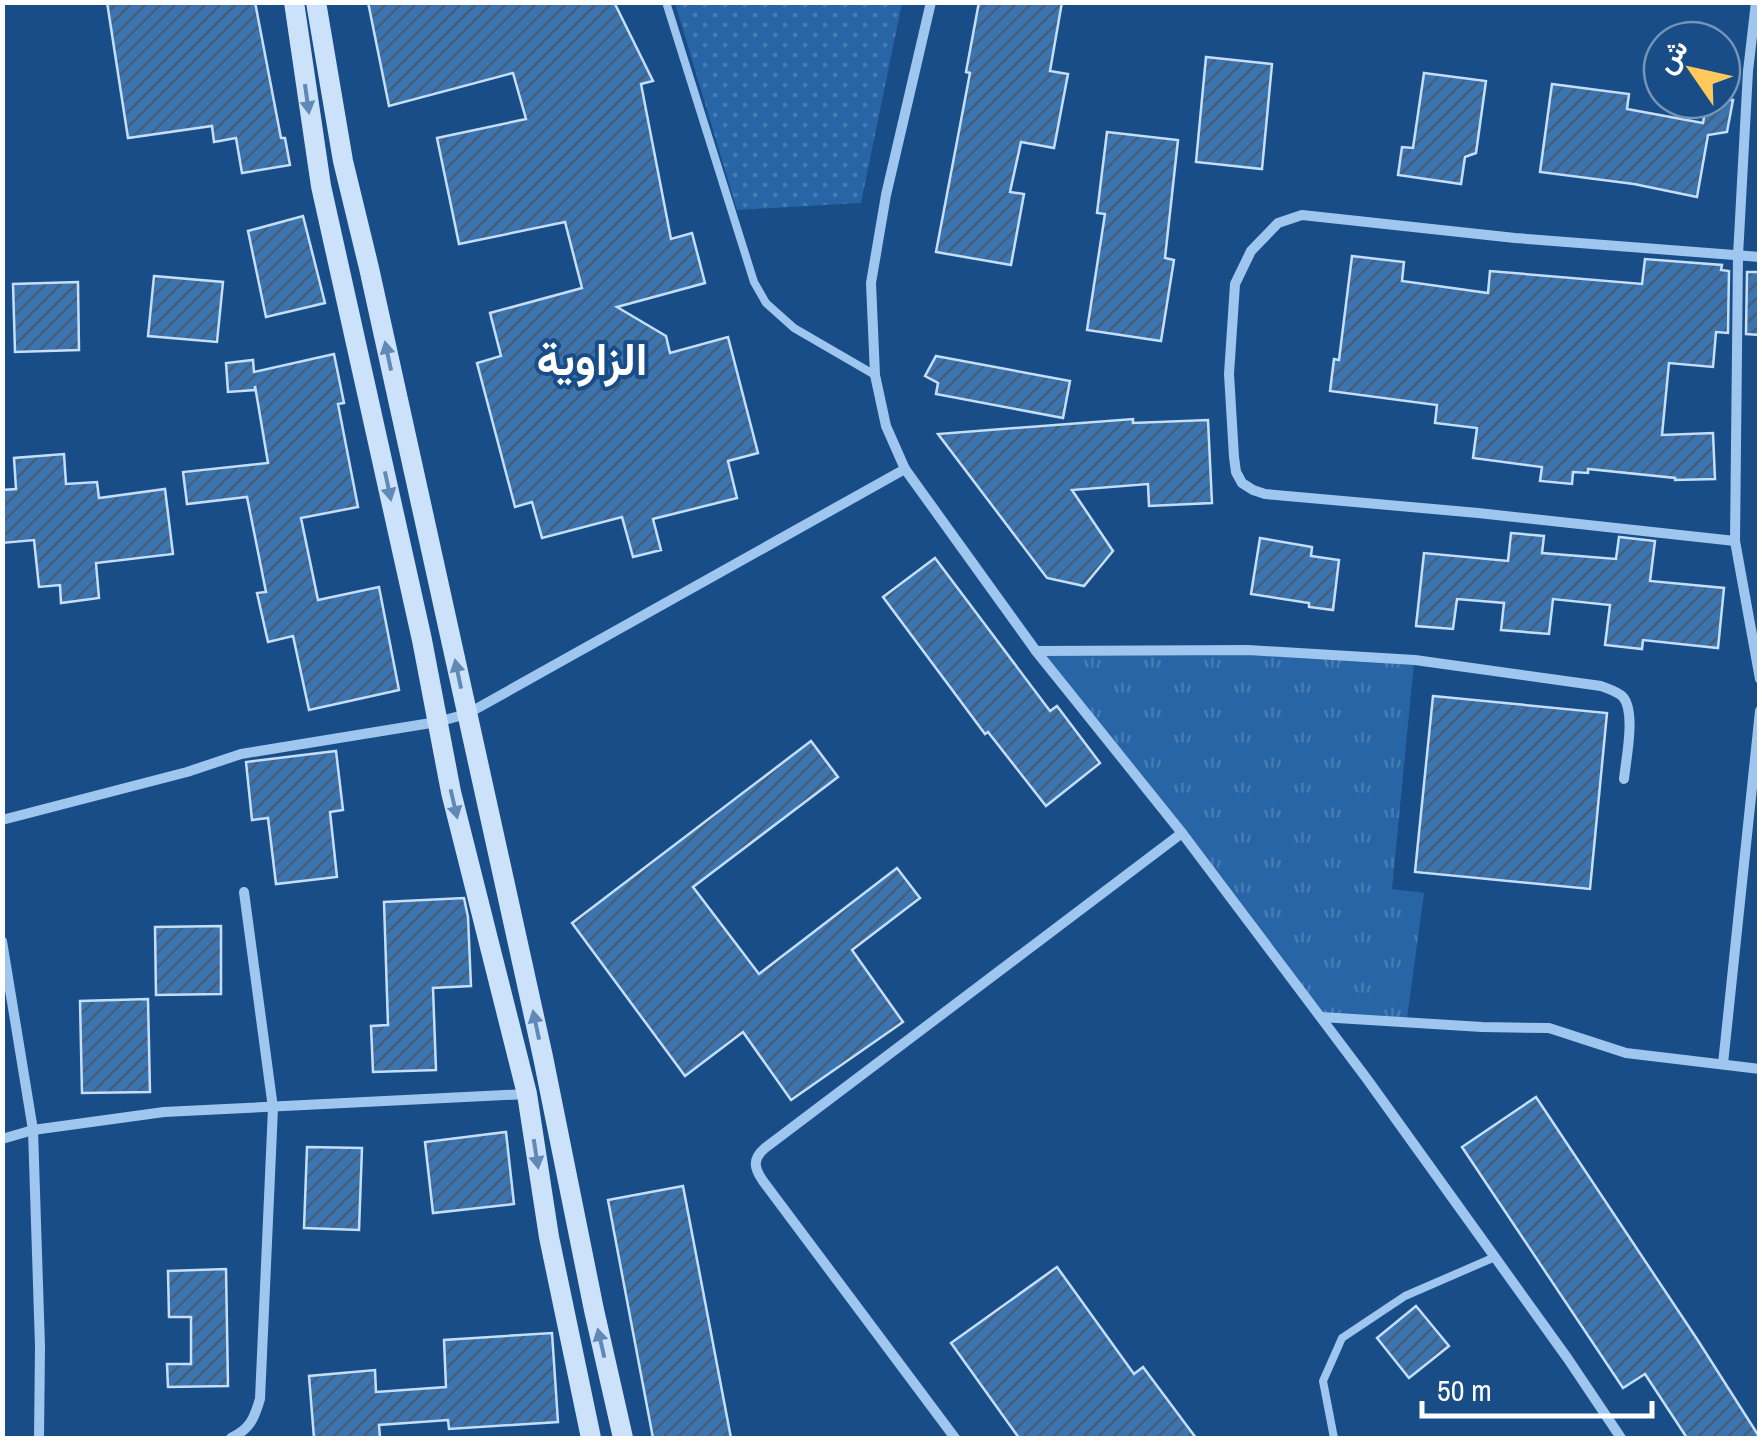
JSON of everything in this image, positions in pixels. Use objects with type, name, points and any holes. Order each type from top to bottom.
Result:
[{"type":"main road","points":[[294,2],[321,186],[422,640],[466,860],[528,1094],[549,1237],[591,1438]]},
{"type":"main road","points":[[316,2],[343,162],[543,1057],[623,1438]]},
{"type":"street","points":[[931,2],[886,195],[871,283],[876,375],[886,426],[905,469],[1036,650],[1182,832],[1321,1017],[1621,1438]]},
{"type":"street","points":[[1756,2],[1748,70],[1738,256],[1736,541],[1760,679]]},
{"type":"street","points":[[1736,541],[1253,490],[1236,472],[1229,374],[1235,284],[1251,250],[1278,224],[1302,215],[1514,238],[1760,256]]},
{"type":"street","points":[[2,820],[241,754],[467,714],[905,469]]},
{"type":"street","points":[[1036,650],[1248,650],[1396,659],[1601,686],[1625,699],[1630,712],[1624,778]]},
{"type":"street","points":[[1723,1064],[1760,711]]},
{"type":"street","points":[[954,1438],[757,1173],[755,1160],[780,1136],[1182,832]]},
{"type":"street","points":[[231,1438],[244,1432],[260,1399],[273,1108],[244,892]]},
{"type":"street","points":[[2,941],[33,1130],[40,1438]]},
{"type":"street","points":[[1321,1017],[1549,1028],[1626,1053],[1760,1069]]},
{"type":"street","points":[[2,1139],[33,1130],[164,1112],[528,1094]]},
{"type":"lane","points":[[666,2],[760,293],[794,328],[876,375]]},
{"type":"lane","points":[[1334,1438],[1323,1380],[1342,1338],[1405,1296],[1495,1258]]},
{"type":"green space","points":[[675,3],[902,3],[861,203],[737,210]]},
{"type":"green space","points":[[1037,651],[1249,652],[1414,663],[1392,889],[1424,893],[1407,1018],[1322,1014]]},
{"type":"building","points":[[107,2],[255,2],[281,138],[285,138],[290,165],[242,173],[236,138],[214,142],[212,126],[128,138]]},
{"type":"building","points":[[368,2],[614,2],[653,81],[641,84],[671,239],[692,233],[705,283],[617,307],[666,336],[670,353],[728,337],[758,453],[728,461],[737,498],[653,519],[661,550],[633,557],[622,517],[542,538],[532,502],[515,507],[477,363],[501,356],[490,313],[582,288],[565,222],[459,244],[437,138],[526,119],[513,73],[389,106]]},
{"type":"building","points":[[979,2],[1062,2],[1050,71],[1068,74],[1054,148],[1021,142],[1010,192],[1024,194],[1011,265],[936,252],[970,73],[966,72]]},
{"type":"building","points":[[1206,57],[1272,64],[1262,169],[1196,162]]},
{"type":"building","points":[[1424,73],[1486,81],[1476,153],[1465,157],[1461,184],[1398,175],[1402,147],[1413,148]]},
{"type":"building","points":[[1552,84],[1629,94],[1627,109],[1642,112],[1642,120],[1729,120],[1727,132],[1708,135],[1697,197],[1540,172]]},
{"type":"building","points":[[1107,132],[1178,140],[1165,258],[1174,260],[1161,341],[1087,330],[1105,214],[1097,213]]},
{"type":"building","points":[[303,216],[325,303],[266,317],[248,231]]},
{"type":"building","points":[[1352,256],[1404,262],[1402,281],[1488,293],[1490,271],[1642,284],[1645,259],[1722,265],[1721,270],[1729,271],[1728,333],[1716,332],[1713,367],[1669,363],[1662,435],[1713,433],[1715,479],[1675,480],[1588,469],[1588,473],[1573,472],[1572,484],[1540,481],[1542,467],[1473,458],[1477,428],[1435,423],[1437,405],[1330,391],[1334,359],[1339,360]]},
{"type":"building","points":[[1747,272],[1760,272],[1760,335],[1746,334]]},
{"type":"building","points":[[154,276],[223,282],[217,342],[148,336]]},
{"type":"building","points":[[78,282],[79,350],[15,352],[13,284]]},
{"type":"building","points":[[334,354],[344,403],[338,404],[358,507],[301,518],[318,600],[379,587],[399,690],[309,710],[293,636],[268,642],[257,593],[266,592],[247,497],[187,504],[183,472],[268,463],[255,386],[255,390],[228,392],[226,363],[253,360],[254,372]]},
{"type":"building","points":[[936,356],[1070,381],[1063,418],[936,394],[938,383],[925,376]]},
{"type":"building","points":[[1133,419],[1133,423],[1208,420],[1212,503],[1149,506],[1148,484],[1072,490],[1113,551],[1084,586],[1047,578],[938,434]]},
{"type":"building","points":[[64,454],[66,484],[97,482],[99,498],[165,489],[173,554],[96,563],[99,598],[61,603],[60,585],[39,587],[34,540],[2,543],[2,490],[16,489],[14,458]]},
{"type":"building","points":[[1511,533],[1544,536],[1542,553],[1616,559],[1619,537],[1655,541],[1650,581],[1724,588],[1718,648],[1643,640],[1642,649],[1605,645],[1610,605],[1553,599],[1549,634],[1501,630],[1504,603],[1457,599],[1453,629],[1416,626],[1424,553],[1508,561]]},
{"type":"building","points":[[1260,538],[1312,547],[1311,556],[1339,560],[1333,610],[1251,594]]},
{"type":"building","points":[[935,558],[1050,711],[1057,706],[1100,763],[1046,806],[988,732],[985,734],[883,597]]},
{"type":"building","points":[[1433,696],[1607,713],[1590,889],[1415,872]]},
{"type":"building","points":[[811,741],[838,777],[693,887],[759,974],[897,868],[920,898],[852,950],[903,1022],[791,1100],[743,1032],[685,1076],[572,923]]},
{"type":"building","points":[[336,751],[343,810],[330,812],[337,877],[276,884],[268,818],[252,820],[246,762]]},
{"type":"building","points":[[464,898],[471,986],[433,988],[436,1070],[373,1072],[371,1026],[388,1025],[384,902]]},
{"type":"building","points":[[221,926],[221,994],[156,995],[155,927]]},
{"type":"building","points":[[148,999],[150,1092],[82,1093],[80,1001]]},
{"type":"building","points":[[1536,1097],[1760,1438],[1687,1438],[1645,1374],[1623,1388],[1462,1147]]},
{"type":"building","points":[[506,1132],[514,1204],[433,1213],[425,1142]]},
{"type":"building","points":[[307,1147],[362,1148],[359,1230],[304,1228]]},
{"type":"building","points":[[683,1186],[731,1438],[653,1438],[608,1200]]},
{"type":"building","points":[[1057,1267],[1134,1374],[1143,1367],[1196,1438],[1019,1438],[951,1343]]},
{"type":"building","points":[[226,1269],[228,1386],[168,1387],[167,1364],[191,1364],[191,1317],[169,1317],[168,1271]]},
{"type":"building","points":[[1416,1306],[1449,1346],[1409,1378],[1377,1338]]},
{"type":"building","points":[[552,1333],[558,1422],[449,1429],[448,1420],[379,1425],[380,1438],[314,1438],[309,1376],[375,1370],[376,1392],[446,1387],[444,1340]]},
{"type":"district","name":"الزاوية","points":[[592,358]]}]
